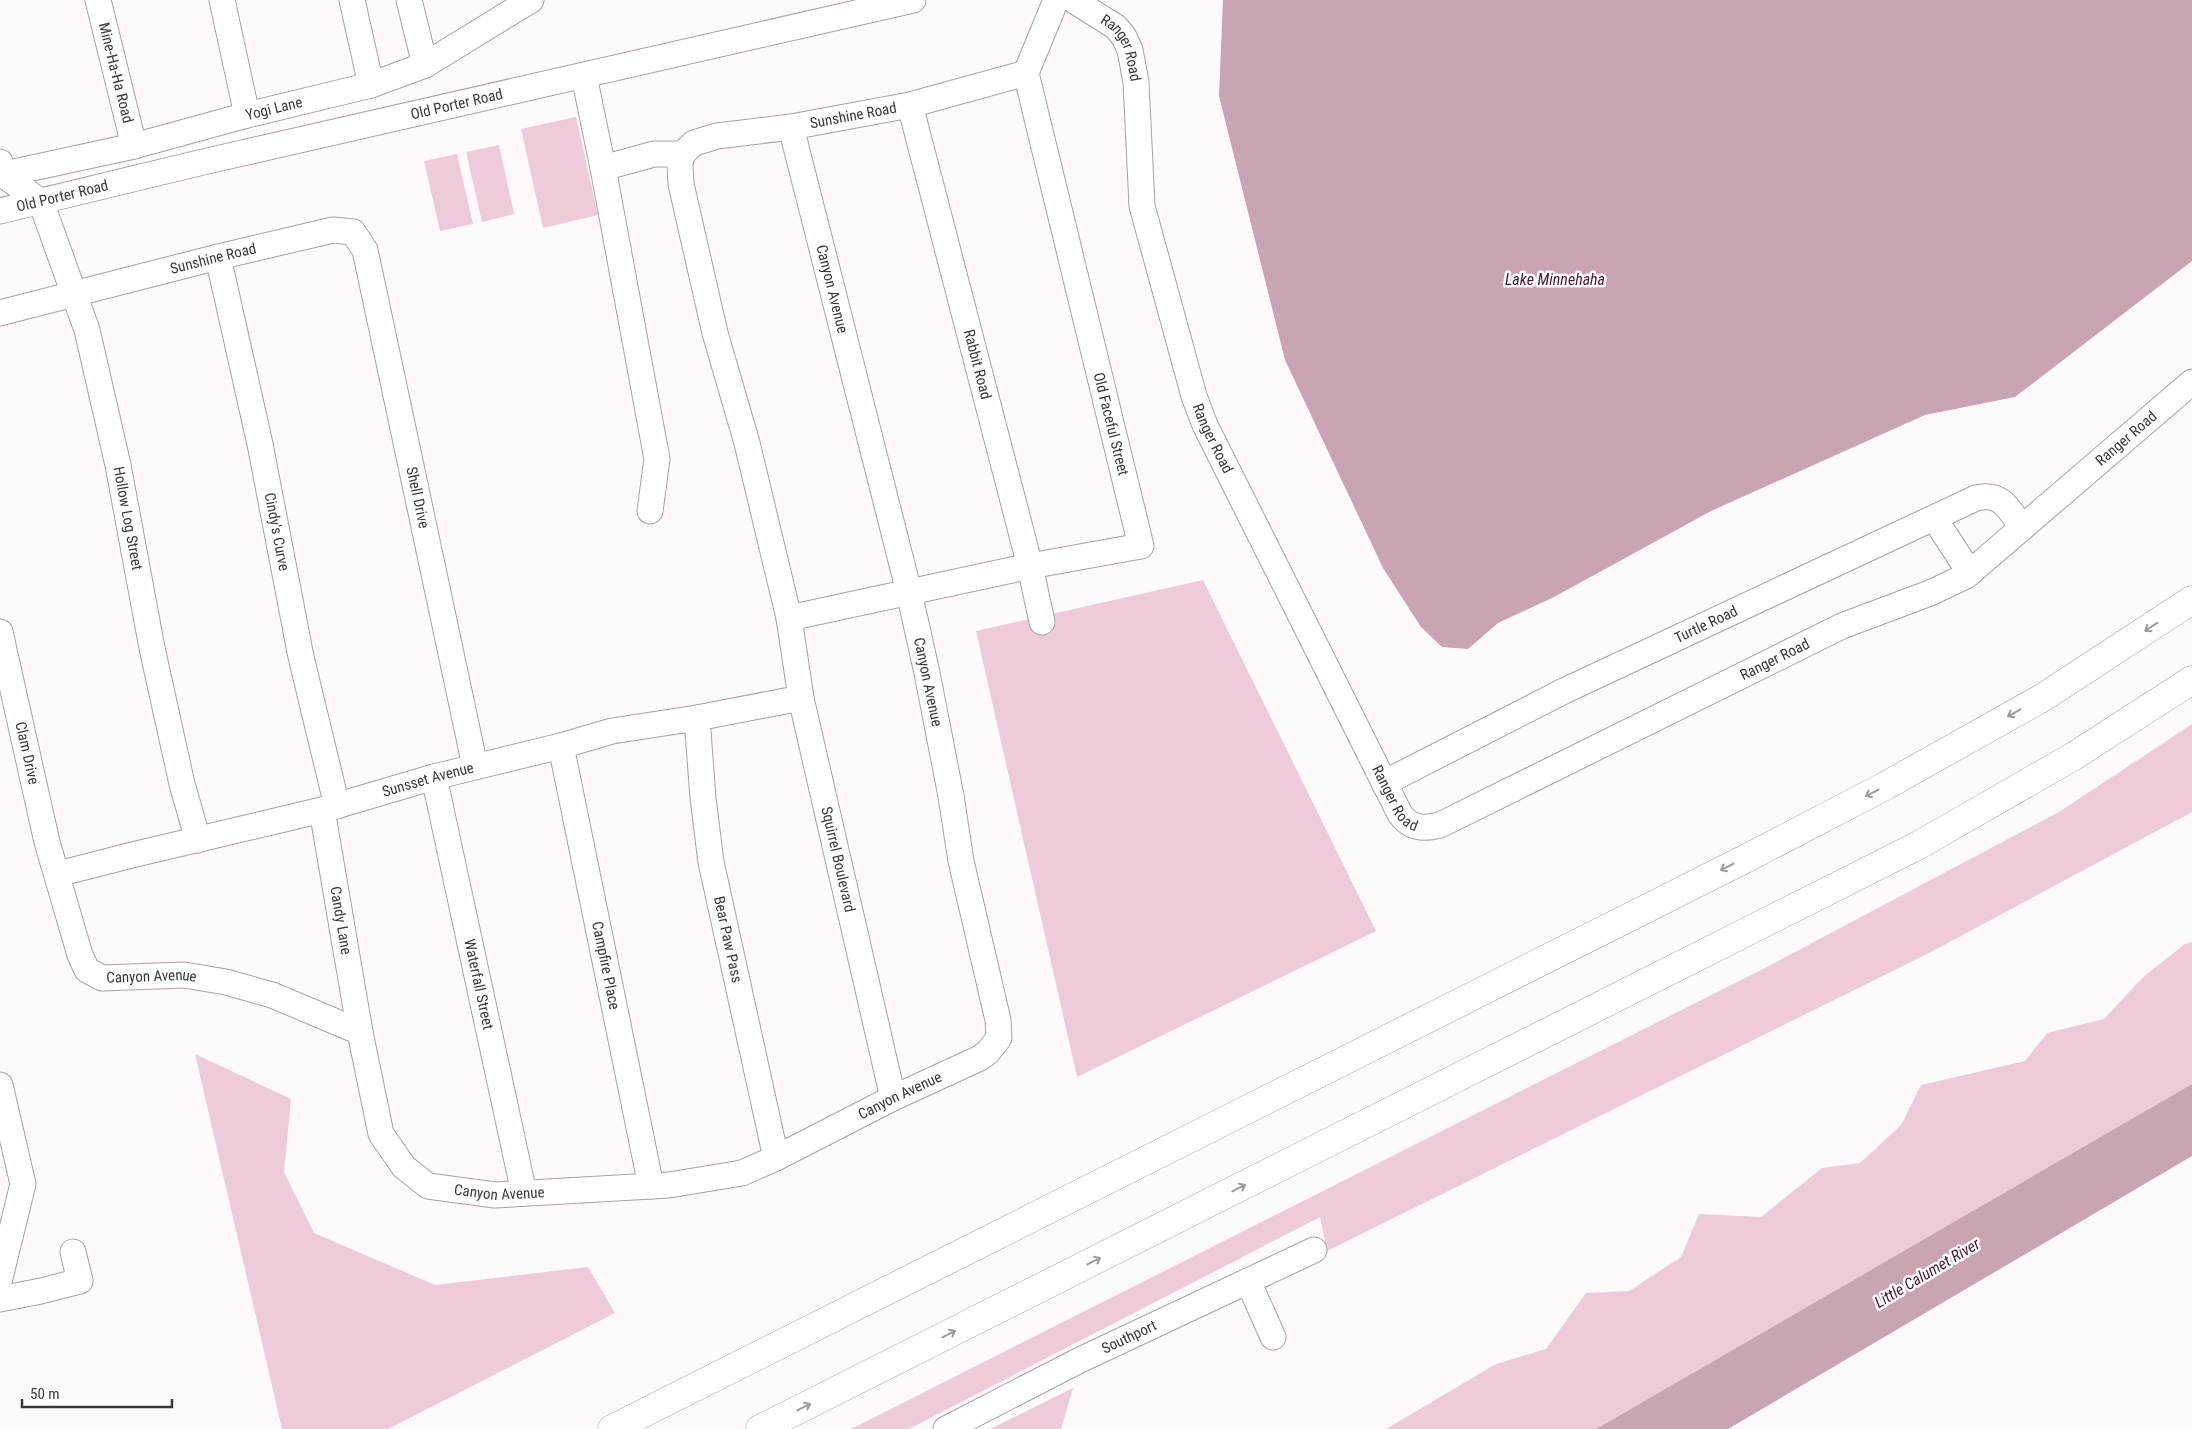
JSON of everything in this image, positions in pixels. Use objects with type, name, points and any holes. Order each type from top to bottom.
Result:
[{"type":"highway","points":[[612,1429],[1727,868],[1887,785],[2042,698],[2192,600]]},
{"type":"highway","points":[[760,1429],[1918,844],[2074,756],[2192,680]]},
{"type":"street","name":"Mine-Ha-Ha Road","points":[[98,0],[134,146]]},
{"type":"street","points":[[222,0],[247,115]]},
{"type":"street","points":[[352,0],[371,85]]},
{"type":"street","points":[[409,0],[425,65]]},
{"type":"street","name":"Yogi Lane","points":[[1,170],[134,146],[247,115],[371,85],[425,65],[531,0]]},
{"type":"street","name":"Old Porter Road","points":[[0,211],[203,162],[913,0]]},
{"type":"street","points":[[1026,73],[1056,0]]},
{"type":"street","name":"Ranger Road","points":[[1073,0],[1116,27],[1124,37],[1130,50],[1136,82],[1142,206],[1194,396],[1205,426],[1384,783],[1405,822],[1420,828],[1440,825],[1842,626],[1930,594],[1970,573],[2192,382]]},
{"type":"street","name":"Sunshine Road","points":[[682,154],[694,143],[712,138],[791,127],[910,105],[1026,73]]},
{"type":"street","name":"Old Faceful Street","points":[[789,618],[1030,566],[1141,546],[1026,73]]},
{"type":"street","points":[[584,76],[657,459],[650,511]]},
{"type":"street","name":"Rabbit Road","points":[[910,105],[1030,566],[1042,622]]},
{"type":"street","name":"Canyon Avenue","points":[[58,874],[80,955],[87,970],[102,978],[184,975],[226,982],[272,995],[360,1032],[381,1134],[404,1167],[428,1186],[495,1195],[651,1186],[742,1172],[776,1158],[893,1098],[980,1058],[995,1045],[999,1038],[999,1030],[962,861],[946,768],[909,592],[791,127]]},
{"type":"street","points":[[603,168],[654,154],[682,154],[680,174],[685,203],[715,333],[748,443],[789,618]]},
{"type":"street","points":[[1,170],[40,202]]},
{"type":"street","name":"Hollow Log Street","points":[[40,202],[87,330],[118,465],[152,648],[182,784],[198,840]]},
{"type":"street","name":"Sunshine Road","points":[[74,295],[218,257],[333,230],[353,232]]},
{"type":"street","name":"Shell Drive","points":[[353,232],[365,250],[475,766]]},
{"type":"street","name":"Cindy's Curve","points":[[218,257],[260,444],[329,808]]},
{"type":"street","points":[[0,313],[74,295]]},
{"type":"street","name":"Turtle Road","points":[[1384,783],[1564,691],[1976,498],[1993,496],[2006,506],[2022,528]]},
{"type":"street","points":[[1934,518],[1970,573]]},
{"type":"street","name":"Squirrel Boulevard","points":[[789,618],[802,698],[893,1098]]},
{"type":"street","name":"Clam Drive","points":[[0,632],[47,842],[58,874]]},
{"type":"street","name":"Sunsset Avenue","points":[[58,874],[329,808],[434,777],[560,746],[612,731],[697,718],[802,698]]},
{"type":"street","name":"Bear Paw Pass","points":[[697,718],[703,798],[711,862],[776,1158]]},
{"type":"street","name":"Campfire Place","points":[[560,746],[651,1186]]},
{"type":"street","name":"Waterfall Street","points":[[434,777],[524,1193]]},
{"type":"street","name":"Candy Lane","points":[[329,808],[360,1032]]},
{"type":"street","points":[[0,1085],[23,1184],[0,1278]]},
{"type":"street","name":"Southport","points":[[946,1429],[1080,1360],[1314,1250]]},
{"type":"street","points":[[0,1299],[80,1281],[73,1252]]},
{"type":"street","points":[[1248,1281],[1273,1337]]},
{"type":"shaded area","points":[[576,117],[598,215],[543,228],[521,129]]},
{"type":"shaded area","points":[[499,145],[514,214],[482,222],[466,152]]},
{"type":"shaded area","points":[[457,154],[473,224],[440,231],[424,161]]},
{"type":"shaded area","points":[[1203,580],[1376,931],[1077,1077],[976,631]]},
{"type":"shaded area","points":[[2192,724],[2192,812],[1929,953],[1327,1251],[1320,1217],[909,1429],[851,1429],[1763,969],[2059,812]]},
{"type":"shaded area","points":[[2192,942],[2192,1084],[1596,1429],[1386,1429],[1496,1364],[1546,1349],[1586,1293],[1629,1291],[1681,1257],[1699,1214],[1761,1217],[1822,1168],[1860,1163],[1901,1125],[1921,1085],[2025,1061],[2047,1033],[2104,1019],[2143,977],[2185,944]]},
{"type":"shaded area","points":[[195,1054],[291,1099],[284,1172],[314,1233],[435,1285],[588,1267],[615,1313],[388,1429],[282,1429]]},
{"type":"shaded area","points":[[1073,1388],[1061,1429],[990,1429]]},
{"type":"water","name":"Lake Minnehaha","points":[[1223,0],[2192,0],[2192,261],[2015,397],[1925,415],[1711,511],[1554,597],[1498,623],[1468,649],[1442,647],[1421,627],[1383,568],[1285,360],[1219,96]]},
{"type":"water","name":"Little Calumet River","points":[[2192,1084],[2192,1156],[1728,1429],[1596,1429]]}]
